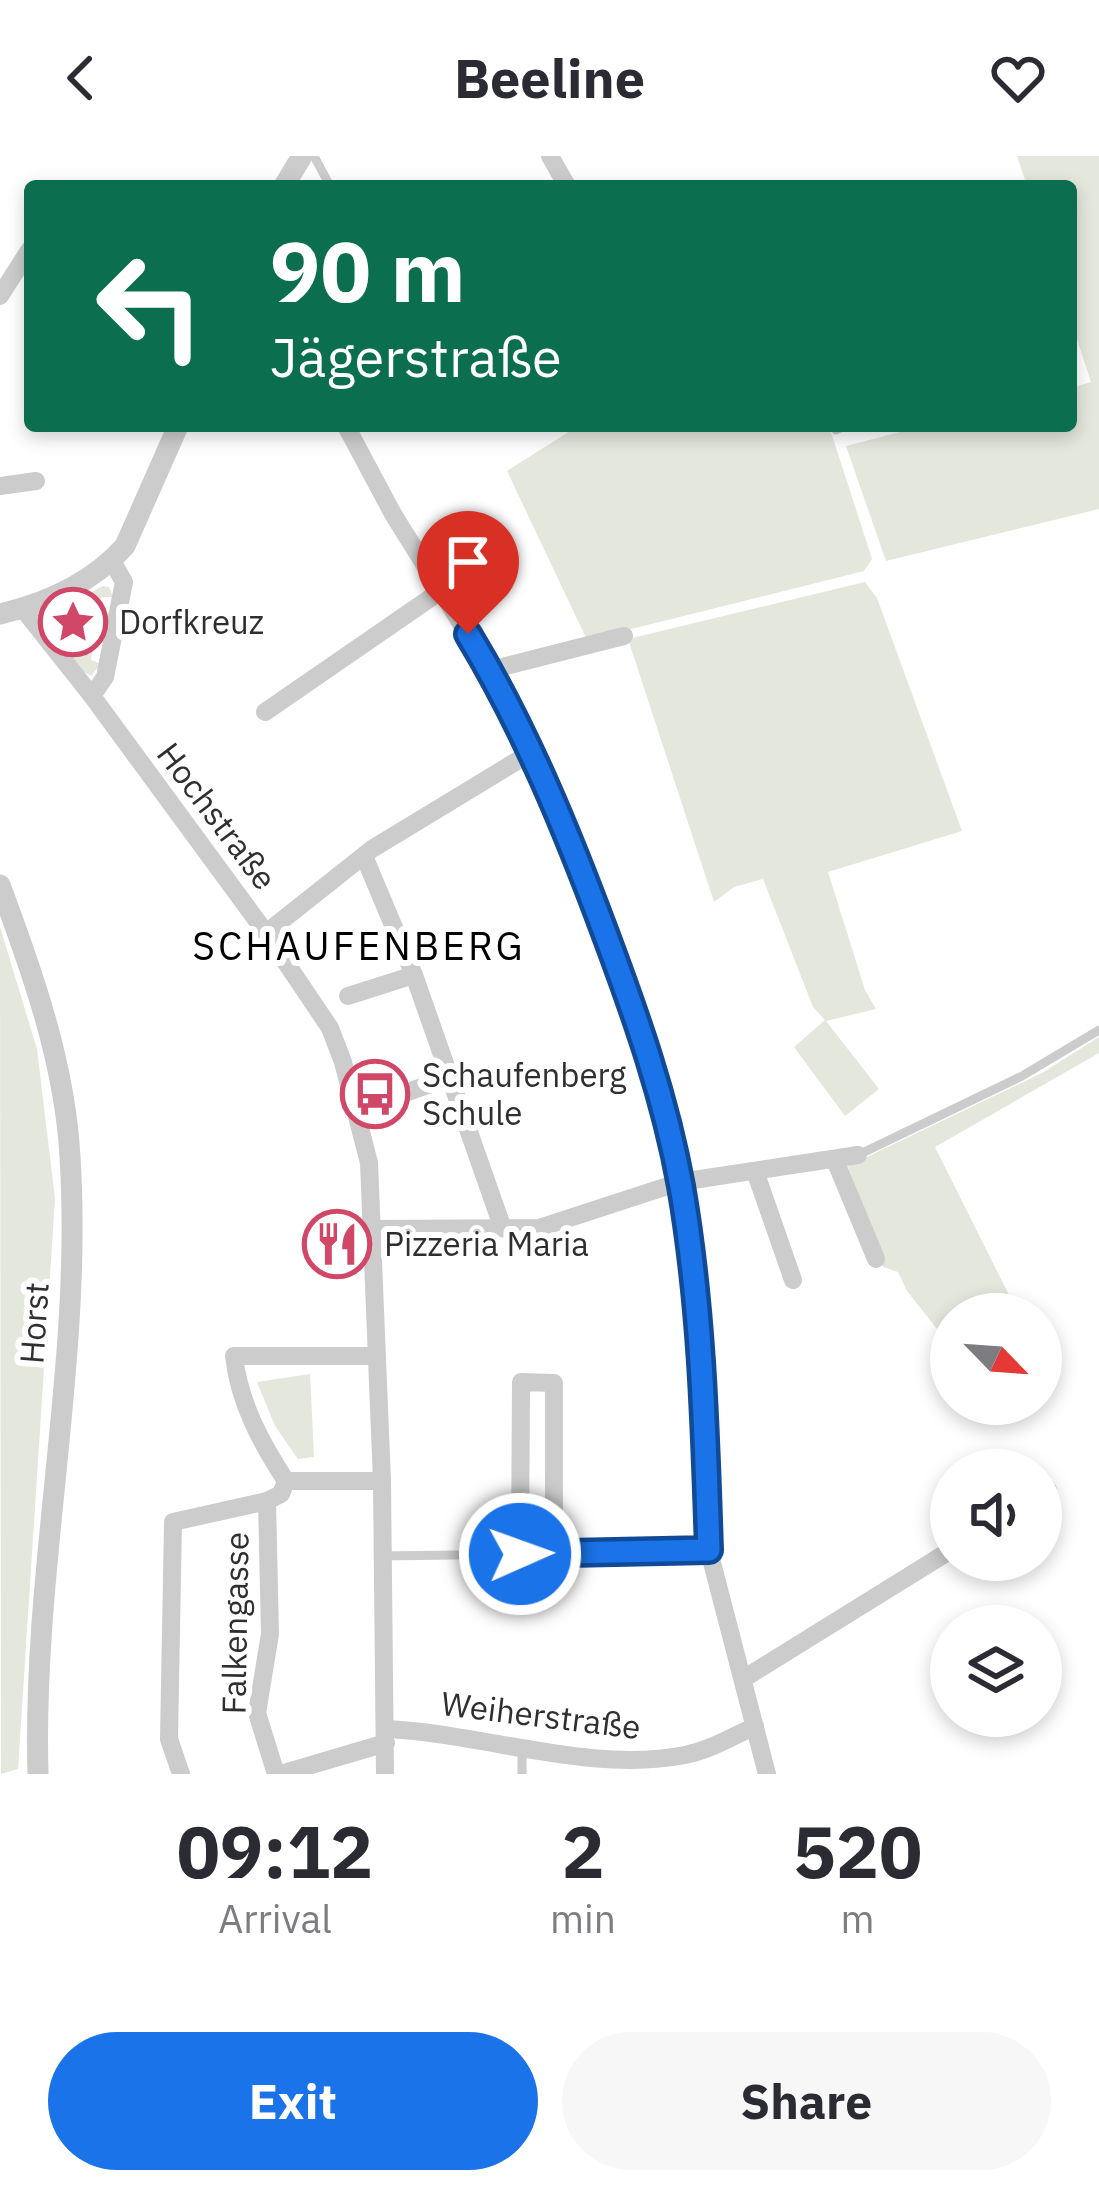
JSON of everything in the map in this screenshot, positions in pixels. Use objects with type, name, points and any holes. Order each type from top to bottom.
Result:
[{"type":"street","points":[[0,296],[24,258]]},
{"type":"street","points":[[11,612],[74,587],[112,561],[125,546],[175,432]]},
{"type":"street","points":[[349,432],[393,514],[490,670],[530,753],[576,855],[653,1064],[693,1268],[709,1550],[767,1774]]},
{"type":"street","points":[[0,486],[36,481]]},
{"type":"street","points":[[92,696],[105,676],[124,582],[112,561]]},
{"type":"street","points":[[265,712],[442,590]]},
{"type":"street","name":"Hochstraße","points":[[11,612],[92,696],[266,933],[330,1028],[343,1062],[369,1162],[382,1481],[385,1774]]},
{"type":"street","points":[[490,670],[624,636]]},
{"type":"street","points":[[266,933],[364,856],[530,753]]},
{"type":"street","points":[[364,856],[413,975],[502,1226]]},
{"type":"street","name":"Horst","points":[[0,885],[37,986],[70,1155],[70,1299],[38,1677],[38,1774]]},
{"type":"street","points":[[348,996],[413,975]]},
{"type":"street","points":[[391,1098],[450,1077]]},
{"type":"street","points":[[369,1229],[539,1228],[680,1183],[858,1155]]},
{"type":"street","points":[[835,1160],[875,1258]]},
{"type":"street","points":[[755,1171],[793,1280]]},
{"type":"street","points":[[376,1356],[234,1356],[237,1382],[256,1430],[286,1481],[382,1481]]},
{"type":"street","points":[[554,1554],[554,1383],[521,1382],[520,1554],[554,1554],[709,1550]]},
{"type":"street","name":"Falkengasse","points":[[279,1774],[257,1713],[270,1634],[267,1501],[281,1494],[286,1481]]},
{"type":"street","points":[[181,1774],[170,1739],[173,1522],[267,1501]]},
{"type":"street","points":[[742,1679],[930,1563]]},
{"type":"street","name":"Weiherstraße","points":[[279,1774],[386,1736],[427,1731],[627,1762],[704,1751],[755,1726]]},
{"type":"lane","points":[[858,1155],[1022,1076],[1099,1030]]},
{"type":"lane","points":[[382,1556],[520,1554]]},
{"type":"lane","points":[[522,1747],[522,1774]]},
{"type":"shaded area","points":[[1017,156],[1099,156],[1099,509],[886,561],[846,446],[900,432],[1077,432],[1077,386],[1091,382],[1077,339],[1077,180],[1025,180]]},
{"type":"shaded area","points":[[569,432],[831,432],[872,559],[864,571],[587,640],[507,471]]},
{"type":"shaded area","points":[[865,582],[877,598],[962,831],[828,872],[865,990],[876,1009],[826,1021],[879,1089],[845,1116],[794,1047],[825,1020],[813,1007],[763,879],[734,887],[714,902],[628,639]]},
{"type":"shaded area","points":[[109,587],[113,597],[101,597],[91,660],[101,664],[91,676],[81,670],[46,622],[49,614]]},
{"type":"shaded area","points":[[0,927],[37,1049],[55,1199],[18,1769],[1,1774]]},
{"type":"shaded area","points":[[1099,1037],[1099,1053],[935,1147],[1008,1293],[930,1293],[930,1320],[898,1272],[883,1267],[848,1166],[1042,1073]]},
{"type":"shaded area","points":[[310,1374],[314,1457],[298,1459],[275,1426],[257,1382]]},
{"type":"place","name":"Dorfkreuz","points":[[73,622]]},
{"type":"place","name":"Schaufenberg Schule","points":[[375,1094]]},
{"type":"place","name":"Pizzeria Maria","points":[[337,1244]]},
{"type":"district","name":"SCHAUFENBERG","points":[[359,946]]},
{"type":"route","points":[[468,634],[490,670],[576,855],[653,1064],[680,1183],[703,1383],[709,1550],[520,1554]]}]
